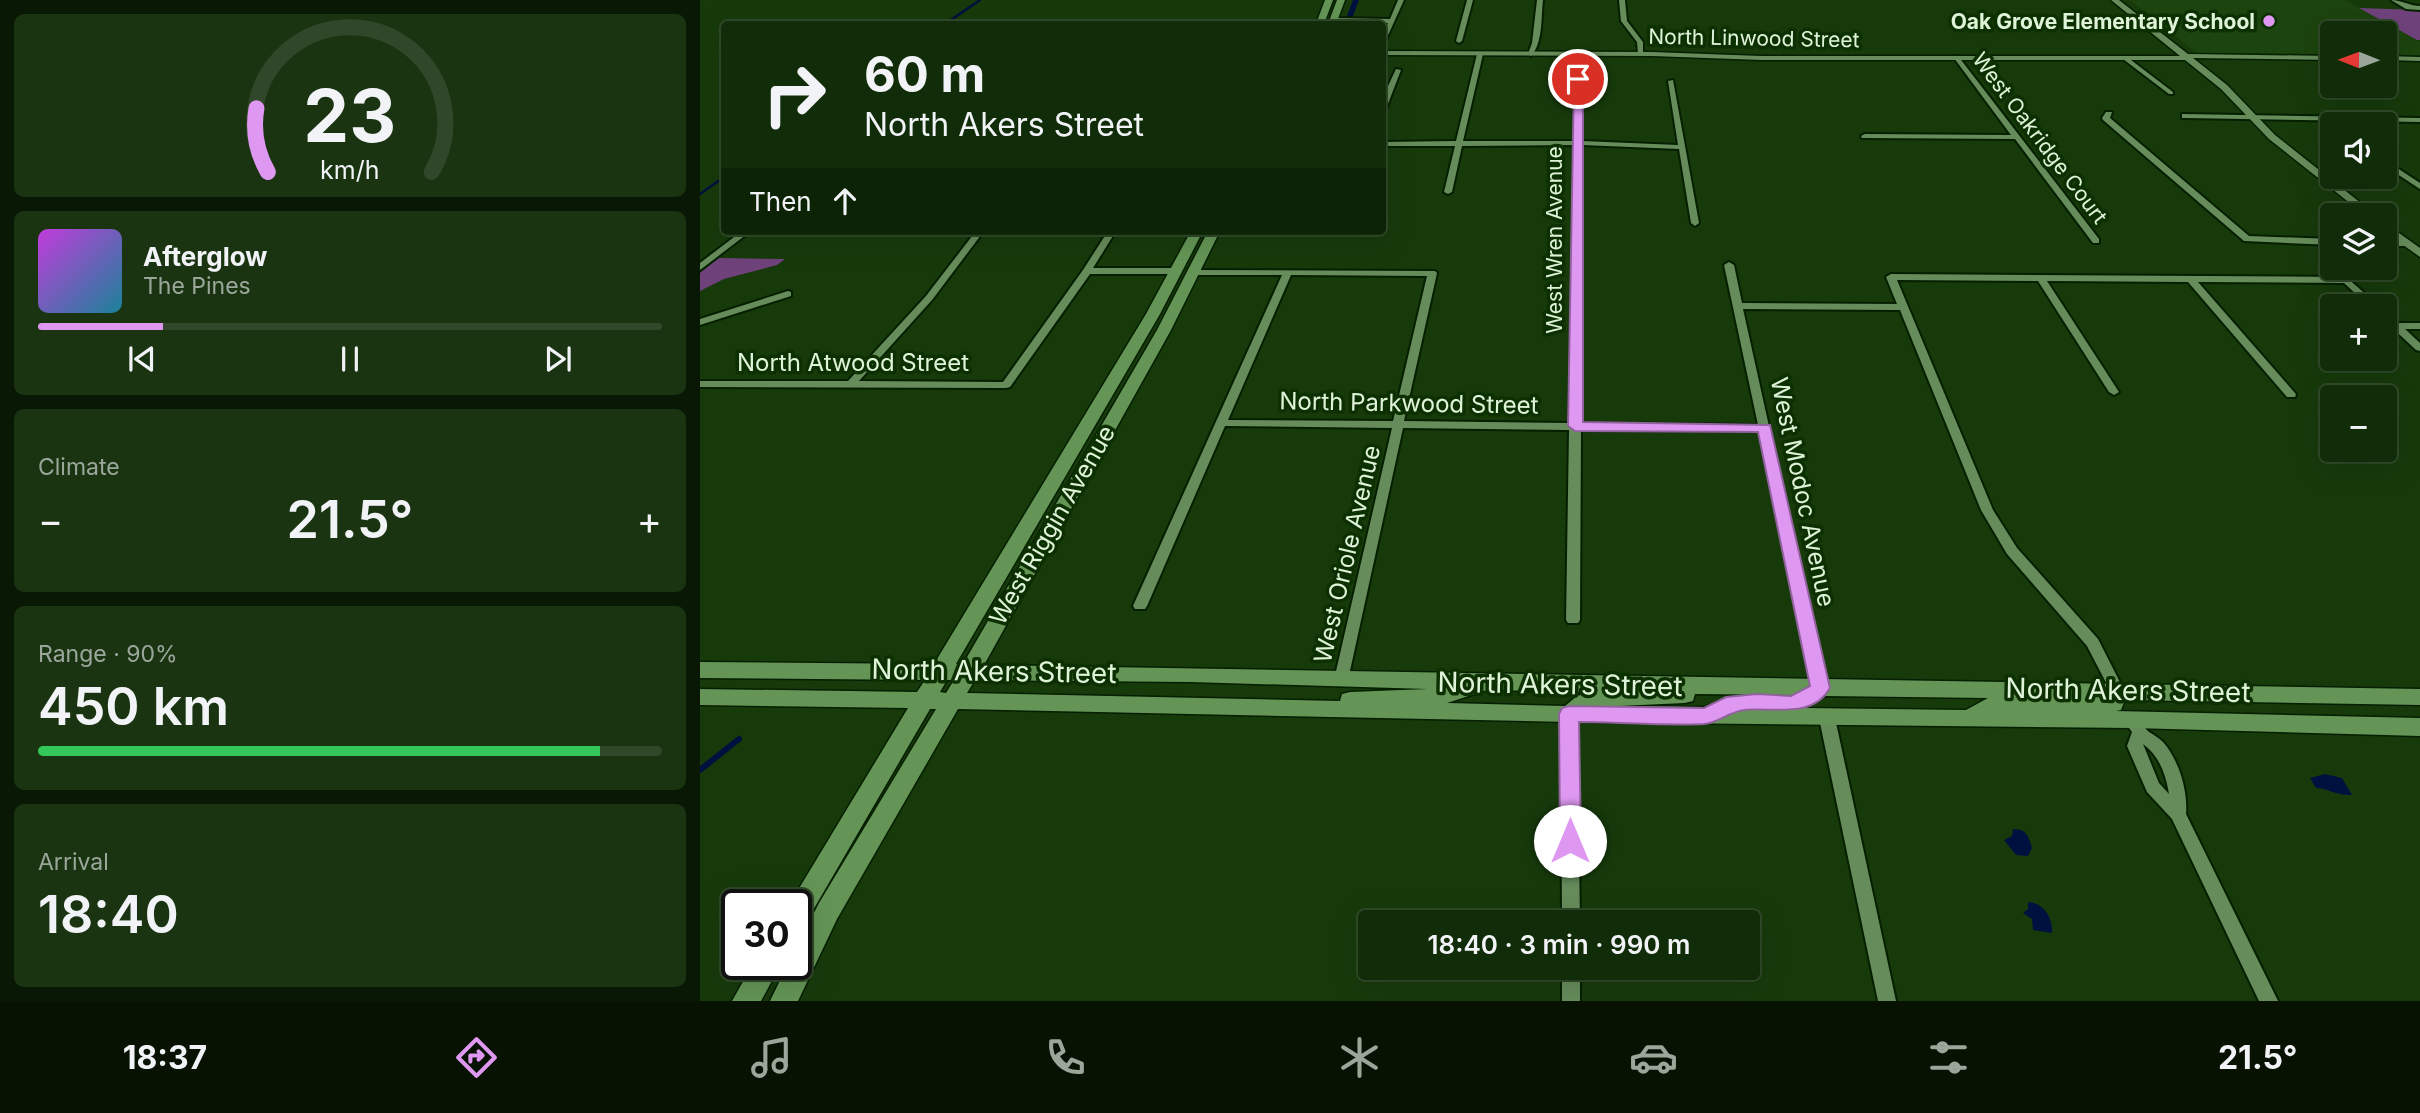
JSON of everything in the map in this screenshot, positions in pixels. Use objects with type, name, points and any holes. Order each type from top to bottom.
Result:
[{"type":"main road","points":[[1321,21],[1329,0]]},
{"type":"main road","points":[[1333,21],[1341,0]]},
{"type":"main road","name":"West Riggin Avenue","points":[[812,889],[1153,314],[1195,235]]},
{"type":"main road","points":[[1194,272],[1188,268],[1187,263],[1202,235]]},
{"type":"main road","name":"West Riggin Avenue","points":[[784,1001],[828,911],[969,672],[1153,350],[1212,235]]},
{"type":"main road","points":[[1153,350],[1152,334],[1180,276],[1179,272],[1174,271]]},
{"type":"main road","name":"North Akers Street","points":[[700,670],[1224,675],[1341,680],[2420,697]]},
{"type":"main road","points":[[1334,709],[1346,701],[1357,699],[1423,699],[1451,695],[1488,682]]},
{"type":"main road","points":[[1569,714],[1585,702],[1595,699],[1675,697],[1723,687]]},
{"type":"main road","points":[[1707,716],[1726,705],[1757,701],[1791,704],[1803,700],[1820,688]]},
{"type":"main road","points":[[1971,717],[1996,704],[2095,706],[2113,704],[2119,694]]},
{"type":"main road","points":[[2136,726],[2135,708],[2146,705],[2235,706],[2241,695]]},
{"type":"main road","name":"North Akers Street","points":[[700,697],[1230,705],[1569,714],[1971,717],[2136,726],[2420,727]]},
{"type":"main road","points":[[746,1001],[758,980]]},
{"type":"street","points":[[1386,34],[1401,0]]},
{"type":"street","points":[[1460,41],[1470,0]]},
{"type":"street","points":[[1531,54],[1535,43],[1540,0]]},
{"type":"street","points":[[1622,0],[1625,21],[1635,38],[1637,54]]},
{"type":"street","points":[[2115,0],[2230,93],[2252,119],[2356,203]]},
{"type":"street","points":[[2394,0],[2408,8],[2420,8]]},
{"type":"street","points":[[1386,21],[1392,21]]},
{"type":"street","name":"North Linwood Street","points":[[1386,53],[1637,54],[1754,58],[2320,58]]},
{"type":"street","points":[[1448,192],[1480,54]]},
{"type":"street","name":"West Wren Avenue","points":[[1573,620],[1579,54]]},
{"type":"street","name":"West Oakridge Court","points":[[1956,57],[2096,241]]},
{"type":"street","points":[[2125,58],[2171,93]]},
{"type":"street","points":[[2398,58],[2418,58]]},
{"type":"street","points":[[1386,99],[1398,70]]},
{"type":"street","points":[[1671,81],[1695,223]]},
{"type":"street","points":[[2109,114],[2106,118],[2247,239],[2320,240]]},
{"type":"street","points":[[2185,116],[2320,122]]},
{"type":"street","points":[[2397,121],[2420,120]]},
{"type":"street","points":[[1865,136],[2016,137]]},
{"type":"street","points":[[1386,142],[1444,145],[1459,142],[1681,144]]},
{"type":"street","points":[[2397,171],[2420,187]]},
{"type":"street","points":[[700,267],[742,235]]},
{"type":"street","points":[[852,383],[929,298],[977,235]]},
{"type":"street","points":[[1087,271],[1110,235]]},
{"type":"street","points":[[2397,235],[2420,254]]},
{"type":"street","points":[[2397,241],[2404,241]]},
{"type":"street","points":[[1729,265],[1738,306],[1903,307]]},
{"type":"street","points":[[1087,271],[1174,271]]},
{"type":"street","name":"North Atwood Street","points":[[700,384],[1006,385],[1087,271]]},
{"type":"street","points":[[1140,606],[1288,272],[1194,272]]},
{"type":"street","name":"West Oriole Avenue","points":[[1288,272],[1432,273],[1341,680]]},
{"type":"street","points":[[2119,694],[2094,643],[2012,551],[1987,510],[1891,277],[2346,280],[2361,294]]},
{"type":"street","points":[[2041,278],[2114,392]]},
{"type":"street","points":[[2192,279],[2291,395]]},
{"type":"street","points":[[700,322],[788,294]]},
{"type":"street","name":"West Modoc Avenue","points":[[1738,306],[1820,688]]},
{"type":"street","points":[[2397,326],[2420,326]]},
{"type":"street","points":[[2397,327],[2420,348]]},
{"type":"street","name":"North Parkwood Street","points":[[1221,423],[1765,428]]},
{"type":"street","points":[[1569,714],[1571,910]]},
{"type":"street","points":[[1827,718],[1887,1001]]},
{"type":"street","points":[[2136,726],[2135,746],[2148,775],[2159,795],[2178,814],[2269,1001]]},
{"type":"street","points":[[2136,726],[2156,746],[2180,793],[2178,814]]},
{"type":"street","points":[[2148,775],[2171,775]]},
{"type":"street","points":[[1571,1001],[1572,980]]},
{"type":"shaded area","name":"Oak Grove Elementary School","points":[[2130,0],[2345,0],[2382,21],[2320,21],[2320,54],[2197,53]]},
{"type":"shaded area","points":[[2359,8],[2420,10],[2420,40],[2398,30],[2398,21],[2383,21]]},
{"type":"shaded area","name":"Oak Grove Elementary School","points":[[2398,30],[2420,42],[2420,55],[2398,55]]},
{"type":"shaded area","points":[[719,258],[785,259],[777,265],[724,279],[700,291],[700,273]]},
{"type":"water","points":[[2325,774],[2342,778],[2352,795],[2316,788],[2310,778]]},
{"type":"water","points":[[2013,829],[2021,830],[2028,837],[2032,848],[2028,856],[2016,855],[2004,840],[2012,836]]},
{"type":"water","points":[[2028,902],[2043,908],[2051,922],[2052,933],[2033,930],[2032,919],[2023,913],[2028,909]]},
{"type":"waterway","points":[[949,21],[980,0]]},
{"type":"waterway","points":[[1350,16],[1356,0]]},
{"type":"waterway","points":[[700,194],[721,179]]},
{"type":"waterway","points":[[700,770],[739,739]]},
{"type":"place","name":"Oak Grove Elementary School","points":[[2269,21]]},
{"type":"route","points":[[1570,841],[1569,714],[1707,716],[1726,705],[1757,701],[1791,704],[1803,700],[1820,688],[1765,428],[1575,426],[1579,244],[1578,79]]}]
